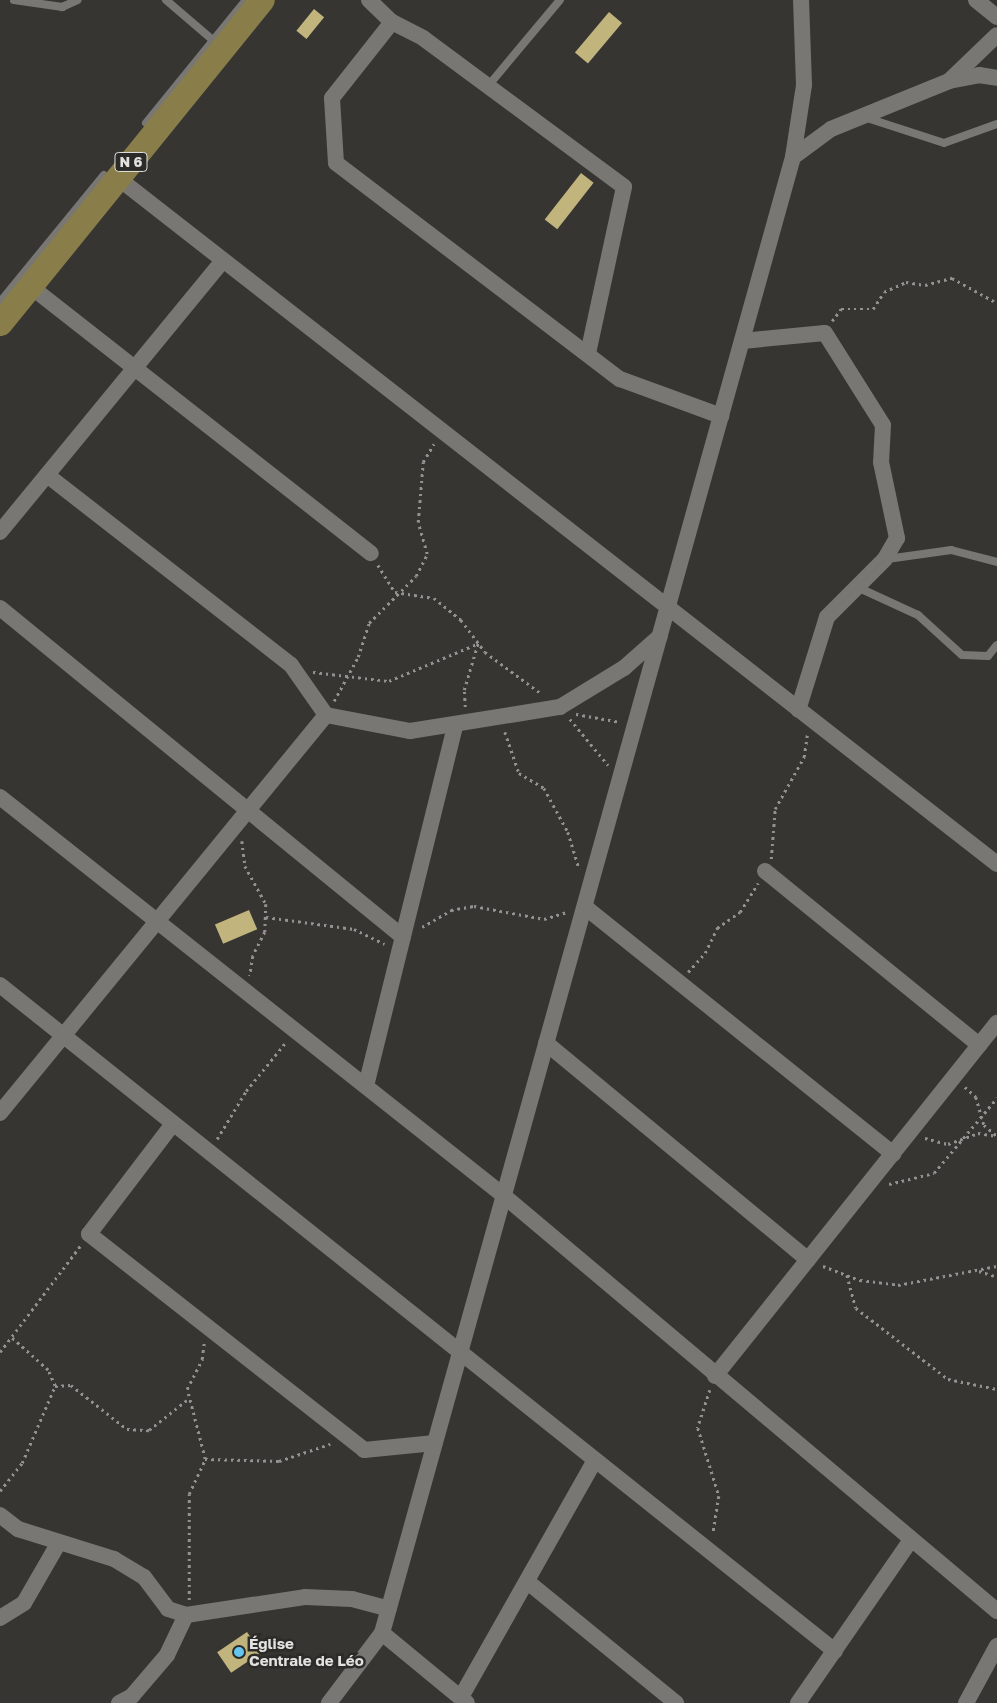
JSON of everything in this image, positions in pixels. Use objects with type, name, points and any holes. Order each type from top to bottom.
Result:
[{"type":"main road","name":"N 6","points":[[0,323],[114,173],[218,44],[262,0]]},
{"type":"street","points":[[369,0],[392,22],[424,38],[624,187],[588,354]]},
{"type":"street","points":[[329,1703],[382,1633],[636,723],[793,157],[804,85],[802,0]]},
{"type":"street","points":[[976,0],[997,17]]},
{"type":"street","points":[[392,22],[332,98],[336,163],[620,379],[721,416]]},
{"type":"street","points":[[948,81],[997,35]]},
{"type":"street","points":[[793,157],[831,129],[948,81],[979,75],[997,78]]},
{"type":"street","points":[[114,173],[222,262],[997,864]]},
{"type":"street","points":[[0,532],[222,262]]},
{"type":"street","points":[[30,286],[137,365],[371,553]]},
{"type":"street","points":[[742,341],[825,334],[882,425],[881,462],[897,538],[885,559],[827,617],[798,710]]},
{"type":"street","points":[[47,474],[291,665],[326,715],[410,731],[460,726],[560,707],[624,668],[660,636]]},
{"type":"street","points":[[0,608],[401,944]]},
{"type":"street","points":[[0,1113],[326,715]]},
{"type":"street","points":[[366,1086],[401,944],[460,726]]},
{"type":"street","points":[[0,797],[158,920],[503,1196],[997,1611]]},
{"type":"street","points":[[765,871],[979,1045]]},
{"type":"street","points":[[586,903],[679,982],[893,1154]]},
{"type":"street","points":[[0,984],[172,1125],[460,1353],[594,1462],[835,1650]]},
{"type":"street","points":[[715,1376],[997,1023]]},
{"type":"street","points":[[546,1043],[808,1260]]},
{"type":"street","points":[[172,1125],[89,1234],[364,1450],[435,1443]]},
{"type":"street","points":[[382,1633],[464,1700],[594,1462]]},
{"type":"street","points":[[0,1516],[18,1529],[58,1544],[114,1559],[144,1577],[168,1608],[186,1616],[305,1597],[352,1599],[389,1609]]},
{"type":"street","points":[[798,1703],[911,1540]]},
{"type":"street","points":[[0,1618],[24,1603],[58,1544]]},
{"type":"street","points":[[529,1583],[676,1703]]},
{"type":"street","points":[[120,1703],[132,1696],[167,1655],[186,1616]]},
{"type":"street","points":[[966,1703],[997,1646]]},
{"type":"lane","points":[[14,0],[62,7],[78,0]]},
{"type":"lane","points":[[166,0],[218,44]]},
{"type":"lane","points":[[141,130],[218,44],[246,0]]},
{"type":"lane","points":[[488,86],[560,0]]},
{"type":"lane","points":[[863,116],[944,143],[997,124]]},
{"type":"lane","points":[[0,302],[114,173]]},
{"type":"lane","points":[[885,559],[951,550],[997,562]]},
{"type":"lane","points":[[857,587],[918,615],[962,655],[988,656],[997,645]]},
{"type":"path","points":[[825,334],[841,309],[873,309],[884,292],[906,282],[925,285],[952,278],[997,303]]},
{"type":"path","points":[[326,715],[348,675],[369,623],[394,592],[416,576],[428,554],[418,522],[423,462],[441,432]]},
{"type":"path","points":[[371,553],[394,592]]},
{"type":"path","points":[[394,592],[434,598],[461,620],[478,643],[560,707],[620,779]]},
{"type":"path","points":[[291,665],[389,681],[478,643]]},
{"type":"path","points":[[460,726],[464,690],[478,643]]},
{"type":"path","points":[[560,707],[589,720],[636,723]]},
{"type":"path","points":[[679,982],[704,953],[717,928],[740,912],[770,863],[775,809],[809,740],[798,710]]},
{"type":"path","points":[[266,917],[354,929],[401,944],[451,910],[474,906],[544,919],[586,903],[568,832],[544,788],[519,773],[500,718]]},
{"type":"path","points":[[244,814],[244,866],[266,904],[265,932],[253,956],[248,993]]},
{"type":"path","points":[[209,1154],[246,1091],[296,1030]]},
{"type":"path","points":[[954,1077],[976,1097],[980,1118],[997,1136]]},
{"type":"path","points":[[864,1190],[934,1173],[997,1098]]},
{"type":"path","points":[[909,1133],[959,1143],[978,1134],[997,1136]]},
{"type":"path","points":[[0,1352],[89,1234]]},
{"type":"path","points":[[808,1260],[847,1275],[898,1285],[997,1266]]},
{"type":"path","points":[[978,1270],[997,1277]]},
{"type":"path","points":[[847,1275],[856,1308],[948,1379],[997,1389]]},
{"type":"path","points":[[186,1616],[191,1590],[189,1494],[205,1459],[188,1400],[187,1389],[202,1359],[206,1326]]},
{"type":"path","points":[[0,1491],[22,1463],[55,1386],[48,1370],[11,1337]]},
{"type":"path","points":[[710,1553],[719,1496],[698,1428],[715,1376]]},
{"type":"path","points":[[55,1386],[71,1385],[127,1429],[149,1430],[188,1400]]},
{"type":"path","points":[[205,1459],[279,1461],[348,1438]]},
{"type":"building","points":[[314,9],[324,17],[306,39],[296,31]]},
{"type":"building","points":[[609,12],[622,23],[588,64],[575,53]]},
{"type":"building","points":[[581,173],[594,183],[557,229],[545,219]]},
{"type":"building","points":[[249,910],[257,929],[223,944],[215,924]]},
{"type":"building","name":"Église Centrale de Léo","points":[[247,1632],[261,1653],[231,1673],[217,1652]]},
{"type":"place","name":"Église Centrale de Léo","points":[[239,1652]]}]
